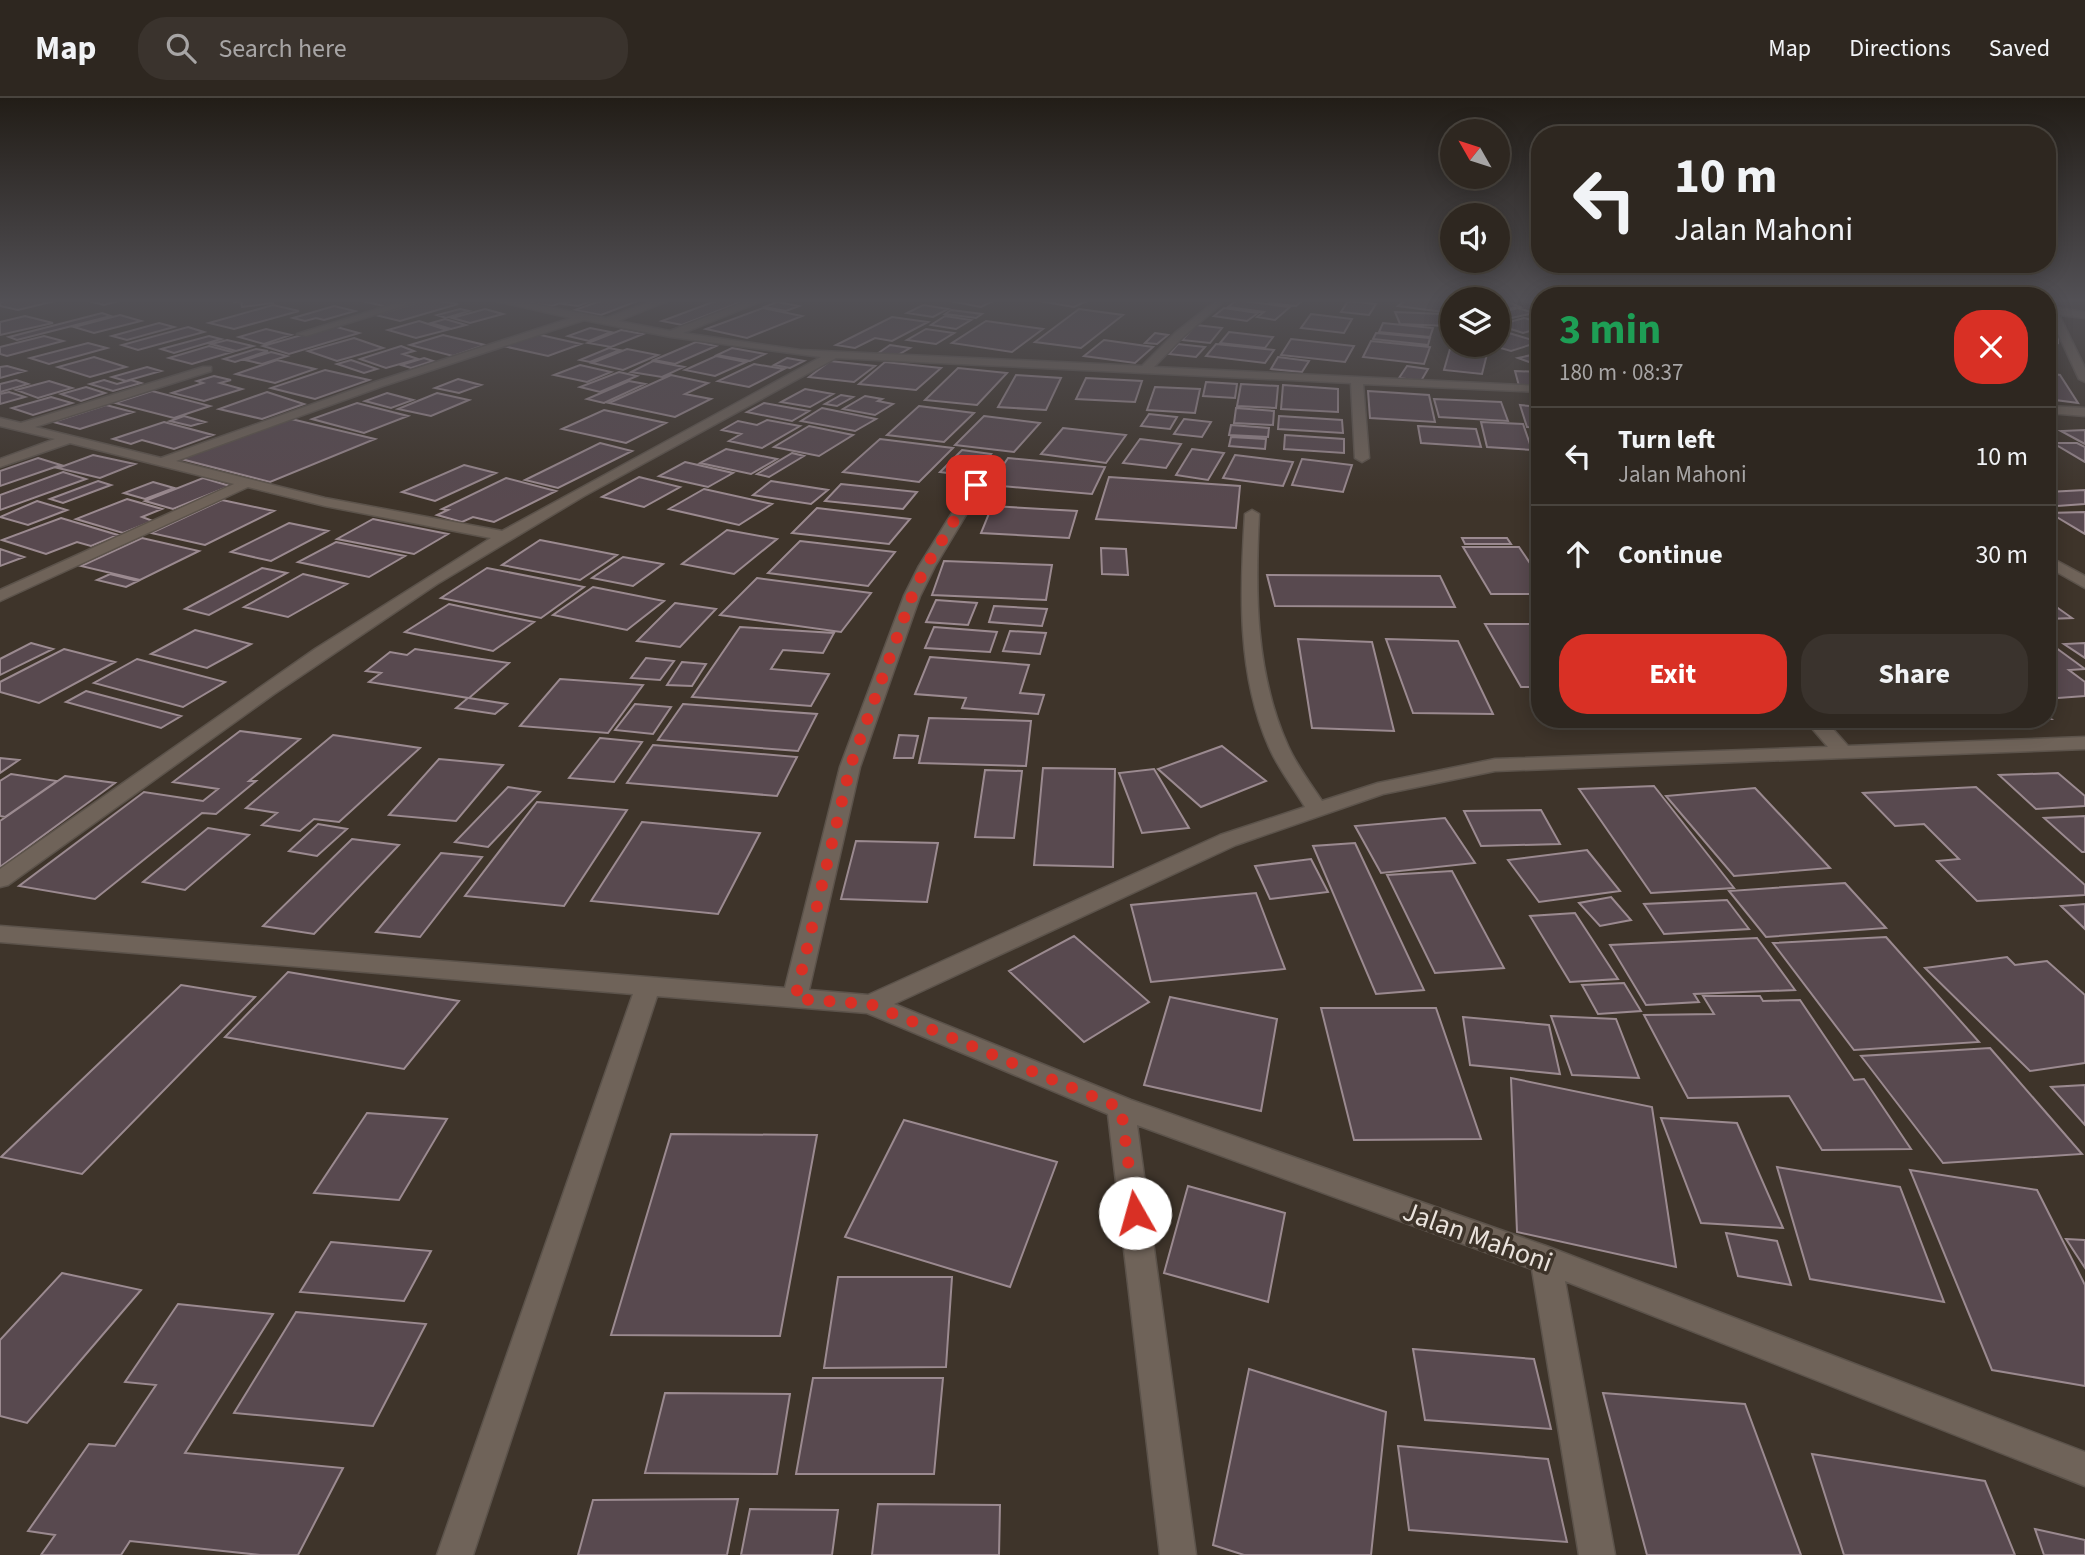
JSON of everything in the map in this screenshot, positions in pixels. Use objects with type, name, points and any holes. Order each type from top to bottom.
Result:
[{"type":"street","points":[[161,461],[431,367]]},
{"type":"street","points":[[0,880],[326,651],[503,536],[812,367]]},
{"type":"street","points":[[1078,367],[1531,389]]},
{"type":"street","points":[[1145,370],[1148,367]]},
{"type":"street","points":[[22,427],[207,369]]},
{"type":"street","points":[[1357,380],[1362,458]]},
{"type":"street","points":[[2056,411],[2085,412]]},
{"type":"street","points":[[0,422],[325,502],[503,536]]},
{"type":"street","points":[[0,463],[69,439]]},
{"type":"street","points":[[795,999],[850,767],[912,596],[926,566],[989,465]]},
{"type":"street","points":[[0,596],[246,483]]},
{"type":"street","points":[[1252,514],[1248,583],[1256,677],[1279,747],[1316,807]]},
{"type":"street","points":[[2056,566],[2085,583]]},
{"type":"street","points":[[1821,728],[1845,754]]},
{"type":"street","points":[[0,934],[870,1004],[1228,840],[1316,807],[1378,789],[1495,765],[2085,743]]},
{"type":"street","points":[[455,1555],[648,987]]},
{"type":"street","name":"Jalan Mahoni","points":[[870,1004],[1121,1108],[1546,1260],[2085,1469]]},
{"type":"street","points":[[1121,1108],[1178,1555]]},
{"type":"street","points":[[1546,1260],[1597,1555]]},
{"type":"building","points":[[0,367],[11,367],[25,371],[0,378]]},
{"type":"building","points":[[58,367],[126,367],[126,367],[90,377]]},
{"type":"building","points":[[147,367],[161,371],[126,381],[112,377]]},
{"type":"building","points":[[257,367],[315,369],[275,383],[236,374]]},
{"type":"building","points":[[346,367],[377,369],[364,373]]},
{"type":"building","points":[[575,367],[611,372],[587,382],[554,375]]},
{"type":"building","points":[[641,367],[684,367],[662,377],[631,372]]},
{"type":"building","points":[[692,367],[735,367],[715,376],[685,370]]},
{"type":"building","points":[[748,367],[784,369],[749,387],[718,381]]},
{"type":"building","points":[[822,367],[874,367],[854,382],[809,377]]},
{"type":"building","points":[[879,367],[941,368],[916,390],[859,384]]},
{"type":"building","points":[[1272,367],[1305,367],[1302,372],[1271,369]]},
{"type":"building","points":[[1406,367],[1428,369],[1421,381],[1399,378]]},
{"type":"building","points":[[1445,367],[1484,367],[1482,374],[1444,370]]},
{"type":"building","points":[[958,368],[1007,373],[977,405],[925,400]]},
{"type":"building","points":[[325,370],[369,380],[315,399],[271,388]]},
{"type":"building","points":[[1515,371],[1531,372],[1531,387],[1519,386]]},
{"type":"building","points":[[619,372],[637,376],[600,392],[580,387]]},
{"type":"building","points":[[2056,374],[2060,375],[2078,403],[2056,400]]},
{"type":"building","points":[[671,375],[708,383],[685,394],[711,399],[675,417],[609,403]]},
{"type":"building","points":[[1016,375],[1061,378],[1046,410],[998,407]]},
{"type":"building","points":[[214,376],[231,380],[220,383],[242,389],[204,401],[172,393],[203,383],[197,381]]},
{"type":"building","points":[[1086,378],[1142,381],[1135,402],[1076,399]]},
{"type":"building","points":[[458,379],[481,385],[459,393],[435,388]]},
{"type":"building","points":[[16,380],[28,384],[0,392],[0,384]]},
{"type":"building","points":[[104,380],[117,384],[131,380],[141,383],[113,391],[90,384]]},
{"type":"building","points":[[49,381],[72,388],[38,398],[16,390]]},
{"type":"building","points":[[629,381],[645,384],[604,403],[587,399]]},
{"type":"building","points":[[1206,382],[1237,384],[1235,398],[1203,396]]},
{"type":"building","points":[[1241,384],[1278,386],[1276,408],[1237,406]]},
{"type":"building","points":[[1283,385],[1338,389],[1338,412],[1281,409]]},
{"type":"building","points":[[86,387],[105,393],[81,401],[61,394]]},
{"type":"building","points":[[1155,387],[1200,389],[1195,413],[1147,410]]},
{"type":"building","points":[[805,389],[833,394],[810,407],[781,402]]},
{"type":"building","points":[[152,391],[210,406],[174,418],[115,403]]},
{"type":"building","points":[[1368,391],[1429,395],[1435,422],[1370,418]]},
{"type":"building","points":[[9,392],[25,397],[0,404],[0,394]]},
{"type":"building","points":[[267,392],[304,404],[262,419],[219,409]]},
{"type":"building","points":[[387,393],[413,400],[391,408],[365,401]]},
{"type":"building","points":[[437,393],[469,400],[431,416],[398,409]]},
{"type":"building","points":[[841,395],[853,397],[837,406],[825,404]]},
{"type":"building","points":[[865,396],[893,404],[875,415],[843,409]]},
{"type":"building","points":[[51,397],[72,403],[33,415],[12,408]]},
{"type":"building","points":[[1434,399],[1501,402],[1508,421],[1439,417]]},
{"type":"building","points":[[357,403],[408,416],[364,433],[312,419]]},
{"type":"building","points":[[764,403],[809,411],[792,421],[747,412]]},
{"type":"building","points":[[106,405],[133,412],[80,429],[53,422]]},
{"type":"building","points":[[1520,405],[1531,406],[1531,427],[1527,427]]},
{"type":"building","points":[[919,406],[974,413],[944,442],[887,435]]},
{"type":"building","points":[[822,408],[876,419],[855,431],[801,421]]},
{"type":"building","points":[[1236,408],[1274,411],[1273,425],[1234,423]]},
{"type":"building","points":[[604,410],[666,423],[626,443],[562,429]]},
{"type":"building","points":[[1149,414],[1177,417],[1170,429],[1141,426]]},
{"type":"building","points":[[184,416],[205,422],[191,426],[170,421]]},
{"type":"building","points":[[984,416],[1040,423],[1014,452],[955,445]]},
{"type":"building","points":[[1279,416],[1342,420],[1343,433],[1278,429]]},
{"type":"building","points":[[287,418],[375,439],[270,482],[181,459]]},
{"type":"building","points":[[1184,419],[1211,422],[1202,437],[1174,434]]},
{"type":"building","points":[[767,420],[800,426],[762,448],[729,441],[741,434],[722,430],[738,421],[757,425]]},
{"type":"building","points":[[164,422],[213,435],[174,449],[142,440],[131,444],[113,439]]},
{"type":"building","points":[[1481,422],[1523,424],[1531,450],[1487,447]]},
{"type":"building","points":[[1231,425],[1269,428],[1268,437],[1229,435]]},
{"type":"building","points":[[809,426],[853,435],[819,456],[774,447]]},
{"type":"building","points":[[1418,426],[1476,429],[1481,447],[1421,443]]},
{"type":"building","points":[[1063,428],[1126,435],[1106,463],[1041,454]]},
{"type":"building","points":[[2085,430],[2085,444],[2061,431]]},
{"type":"building","points":[[1285,435],[1344,439],[1344,453],[1284,449]]},
{"type":"building","points":[[1231,437],[1266,439],[1265,449],[1229,446]]},
{"type":"building","points":[[880,439],[953,448],[919,482],[843,472]]},
{"type":"building","points":[[1140,439],[1181,444],[1166,468],[1123,463]]},
{"type":"building","points":[[600,443],[632,451],[558,488],[525,480]]},
{"type":"building","points":[[2056,443],[2077,443],[2085,447],[2085,462]]},
{"type":"building","points":[[726,449],[777,459],[751,474],[700,463]]},
{"type":"building","points":[[1192,449],[1224,453],[1208,480],[1176,475]]},
{"type":"building","points":[[962,450],[991,454],[970,476],[940,472]]},
{"type":"building","points":[[792,453],[804,456],[769,477],[757,474]]},
{"type":"building","points":[[93,455],[135,464],[100,478],[58,468]]},
{"type":"building","points":[[1235,455],[1293,462],[1283,486],[1223,478]]},
{"type":"building","points":[[38,458],[61,465],[0,486],[0,471]]},
{"type":"building","points":[[1008,458],[1105,467],[1092,494],[990,485]]},
{"type":"building","points":[[1302,459],[1352,465],[1343,492],[1292,485]]},
{"type":"building","points":[[685,462],[733,473],[708,487],[659,476]]},
{"type":"building","points":[[464,465],[496,473],[435,501],[402,492]]},
{"type":"building","points":[[63,472],[86,479],[0,510],[0,495]]},
{"type":"building","points":[[639,477],[680,487],[644,507],[602,497]]},
{"type":"building","points":[[1109,477],[1240,486],[1236,528],[1096,519]]},
{"type":"building","points":[[203,478],[230,486],[173,509],[145,501]]},
{"type":"building","points":[[506,478],[556,491],[494,522],[473,517],[462,522],[437,515],[448,510],[442,509]]},
{"type":"building","points":[[98,481],[111,485],[63,503],[50,499]]},
{"type":"building","points":[[771,481],[828,490],[811,504],[753,495]]},
{"type":"building","points":[[153,482],[174,488],[145,499],[124,493]]},
{"type":"building","points":[[841,484],[917,492],[903,509],[825,501]]},
{"type":"building","points":[[704,489],[772,504],[739,525],[669,509]]},
{"type":"building","points":[[2085,490],[2085,504],[2057,506],[2056,492]]},
{"type":"building","points":[[127,499],[162,509],[142,517],[153,521],[123,533],[76,519]]},
{"type":"building","points":[[222,500],[274,511],[205,545],[151,533]]},
{"type":"building","points":[[37,501],[67,510],[28,525],[0,517]]},
{"type":"building","points":[[992,506],[1077,511],[1069,538],[981,533]]},
{"type":"building","points":[[817,508],[910,519],[889,544],[792,533]]},
{"type":"building","points":[[2085,512],[2085,534],[2056,517],[2056,513]]},
{"type":"building","points":[[61,518],[118,535],[91,546],[77,542],[46,554],[2,540]]},
{"type":"building","points":[[373,519],[448,534],[414,554],[337,539]]},
{"type":"building","points":[[289,523],[328,531],[271,561],[231,552]]},
{"type":"building","points":[[727,530],[777,539],[734,574],[682,564]]},
{"type":"building","points":[[142,538],[199,551],[140,580],[81,566]]},
{"type":"building","points":[[1462,538],[1507,538],[1511,544],[1465,544]]},
{"type":"building","points":[[540,540],[617,555],[580,580],[502,565]]},
{"type":"building","points":[[800,541],[895,552],[868,586],[768,573]]},
{"type":"building","points":[[336,542],[405,556],[369,577],[298,562]]},
{"type":"building","points":[[1463,547],[1519,547],[1531,565],[1531,594],[1491,594]]},
{"type":"building","points":[[1101,548],[1126,549],[1128,575],[1102,574]]},
{"type":"building","points":[[0,549],[24,557],[0,566]]},
{"type":"building","points":[[623,557],[663,564],[633,586],[592,578]]},
{"type":"building","points":[[944,561],[1052,565],[1046,600],[932,595]]},
{"type":"building","points":[[262,568],[287,573],[209,615],[185,609]]},
{"type":"building","points":[[487,568],[584,587],[541,618],[441,598]]},
{"type":"building","points":[[110,574],[138,581],[126,587],[97,580]]},
{"type":"building","points":[[303,574],[347,584],[288,617],[244,607]]},
{"type":"building","points":[[1267,575],[1440,576],[1455,607],[1275,606]]},
{"type":"building","points":[[757,578],[871,593],[841,632],[720,615]]},
{"type":"building","points":[[593,587],[664,601],[627,630],[553,615]]},
{"type":"building","points":[[936,600],[977,603],[968,625],[926,622]]},
{"type":"building","points":[[675,603],[716,609],[680,647],[637,641]]},
{"type":"building","points":[[449,604],[534,622],[493,651],[405,632]]},
{"type":"building","points":[[994,606],[1047,609],[1042,626],[989,622]]},
{"type":"building","points":[[2056,607],[2072,618],[2056,619]]},
{"type":"building","points":[[1485,624],[1531,624],[1531,687],[1521,687]]},
{"type":"building","points":[[740,627],[834,633],[823,653],[783,650],[771,669],[829,674],[811,706],[692,697]]},
{"type":"building","points":[[934,627],[997,632],[990,652],[925,648]]},
{"type":"building","points":[[195,630],[251,644],[207,668],[151,654]]},
{"type":"building","points":[[1010,631],[1046,633],[1040,654],[1003,651]]},
{"type":"building","points":[[1298,639],[1372,642],[1394,731],[1312,728]]},
{"type":"building","points":[[1386,639],[1458,641],[1493,714],[1413,713]]},
{"type":"building","points":[[31,643],[53,649],[0,675],[0,659]]},
{"type":"building","points":[[2085,643],[2085,658],[2064,644]]},
{"type":"building","points":[[2056,648],[2085,669],[2069,670],[2085,682],[2085,696],[2058,698]]},
{"type":"building","points":[[64,649],[115,662],[39,703],[0,692],[0,682]]},
{"type":"building","points":[[415,649],[509,663],[469,698],[507,704],[495,714],[456,708],[468,698],[369,682],[381,673],[366,671],[390,652],[407,655]]},
{"type":"building","points":[[930,657],[1029,665],[1020,693],[1044,695],[1038,714],[962,708],[966,698],[915,694]]},
{"type":"building","points":[[646,658],[674,661],[660,680],[631,678]]},
{"type":"building","points":[[137,659],[225,682],[183,707],[94,683]]},
{"type":"building","points":[[682,662],[706,664],[692,686],[667,685]]},
{"type":"building","points":[[560,679],[643,685],[608,733],[520,726]]},
{"type":"building","points":[[86,691],[181,716],[161,728],[66,702]]},
{"type":"building","points":[[635,704],[671,707],[653,734],[615,730]]},
{"type":"building","points":[[683,704],[817,714],[798,751],[658,740]]},
{"type":"building","points":[[929,718],[1031,721],[1026,766],[919,763]]},
{"type":"building","points":[[240,731],[300,739],[249,781],[256,781],[216,814],[202,813],[95,899],[19,886],[144,792],[203,801],[218,789],[173,782]]},
{"type":"building","points":[[333,735],[420,748],[339,822],[314,819],[300,831],[262,825],[277,813],[246,808]]},
{"type":"building","points":[[899,735],[918,736],[913,758],[894,758]]},
{"type":"building","points":[[600,738],[642,742],[614,782],[569,778]]},
{"type":"building","points":[[653,745],[797,757],[777,796],[627,783]]},
{"type":"building","points":[[1222,746],[1266,781],[1201,807],[1158,769]]},
{"type":"building","points":[[0,758],[19,760],[0,773]]},
{"type":"building","points":[[439,759],[503,765],[456,821],[389,815]]},
{"type":"building","points":[[1043,768],[1115,769],[1113,867],[1034,865]]},
{"type":"building","points":[[1154,769],[1189,828],[1142,833],[1119,773]]},
{"type":"building","points":[[985,770],[1022,771],[1014,838],[975,837]]},
{"type":"building","points":[[2058,773],[2085,796],[2085,806],[2036,809],[1999,775]]},
{"type":"building","points":[[11,774],[57,781],[5,817],[0,816],[0,781]]},
{"type":"building","points":[[65,776],[115,783],[0,867],[0,821]]},
{"type":"building","points":[[1654,786],[1734,888],[1651,893],[1579,789]]},
{"type":"building","points":[[508,787],[540,792],[488,847],[455,842]]},
{"type":"building","points":[[1976,787],[2085,885],[2085,895],[1977,901],[1937,861],[1959,859],[1924,824],[1895,826],[1863,793]]},
{"type":"building","points":[[1755,788],[1830,868],[1734,876],[1666,796]]},
{"type":"building","points":[[537,802],[627,810],[564,906],[465,896]]},
{"type":"building","points":[[1541,810],[1560,844],[1481,846],[1464,811]]},
{"type":"building","points":[[2085,816],[2085,852],[2044,818]]},
{"type":"building","points":[[1445,818],[1475,863],[1381,873],[1355,826]]},
{"type":"building","points":[[642,822],[760,833],[718,914],[591,901]]},
{"type":"building","points":[[318,824],[347,829],[317,856],[289,851]]},
{"type":"building","points":[[208,828],[249,835],[185,890],[143,882]]},
{"type":"building","points":[[352,839],[399,845],[314,934],[263,926]]},
{"type":"building","points":[[856,841],[938,843],[927,902],[841,899]]},
{"type":"building","points":[[1355,843],[1424,990],[1376,994],[1313,846]]},
{"type":"building","points":[[1587,850],[1620,891],[1539,902],[1508,860]]},
{"type":"building","points":[[441,853],[482,857],[420,937],[376,932]]},
{"type":"building","points":[[1311,859],[1328,892],[1270,899],[1255,866]]},
{"type":"building","points":[[1452,871],[1504,968],[1435,973],[1387,875]]},
{"type":"building","points":[[1845,883],[1886,928],[1766,937],[1729,891]]},
{"type":"building","points":[[1256,893],[1285,969],[1151,982],[1131,905]]},
{"type":"building","points":[[1611,897],[1631,920],[1600,926],[1579,903]]},
{"type":"building","points":[[1727,900],[1749,929],[1664,934],[1644,904]]},
{"type":"building","points":[[2085,904],[2085,929],[2061,906]]},
{"type":"building","points":[[1575,913],[1618,979],[1570,982],[1530,916]]},
{"type":"building","points":[[1074,936],[1149,1002],[1084,1042],[1009,971]]},
{"type":"building","points":[[1886,937],[1979,1042],[1854,1050],[1773,943]]},
{"type":"building","points":[[1757,938],[1795,990],[1694,994],[1699,1002],[1646,1005],[1610,945]]},
{"type":"building","points":[[2007,957],[2015,965],[2047,961],[2085,995],[2085,1063],[2030,1071],[1925,968]]},
{"type":"building","points":[[288,972],[459,1001],[404,1069],[225,1037]]},
{"type":"building","points":[[1624,983],[1641,1011],[1598,1014],[1582,985]]},
{"type":"building","points":[[181,985],[255,997],[82,1174],[1,1157]]},
{"type":"building","points":[[1703,996],[1760,996],[1763,1001],[1800,1000],[1854,1080],[1864,1079],[1911,1149],[1822,1150],[1789,1096],[1688,1098],[1644,1015],[1714,1014]]},
{"type":"building","points":[[1170,997],[1277,1019],[1261,1111],[1144,1085]]},
{"type":"building","points":[[1321,1008],[1436,1008],[1481,1139],[1354,1140]]},
{"type":"building","points":[[1551,1016],[1616,1019],[1639,1078],[1572,1075]]},
{"type":"building","points":[[1463,1017],[1549,1025],[1560,1074],[1470,1065]]},
{"type":"building","points":[[1990,1048],[2082,1154],[1943,1163],[1861,1056]]},
{"type":"building","points":[[1511,1078],[1652,1107],[1676,1267],[1517,1232]]},
{"type":"building","points":[[2085,1085],[2085,1125],[2051,1087]]},
{"type":"building","points":[[367,1113],[447,1119],[399,1200],[314,1193]]},
{"type":"building","points":[[1661,1118],[1737,1123],[1783,1228],[1701,1223]]},
{"type":"building","points":[[904,1120],[1057,1162],[1010,1287],[845,1237]]},
{"type":"building","points":[[671,1134],[817,1135],[780,1336],[611,1335]]},
{"type":"building","points":[[1777,1167],[1900,1187],[1944,1302],[1810,1279]]},
{"type":"building","points":[[1910,1170],[2037,1190],[2085,1285],[2085,1386],[1992,1370]]},
{"type":"building","points":[[1188,1186],[1285,1213],[1268,1302],[1164,1273]]},
{"type":"building","points":[[1726,1233],[1777,1241],[1791,1285],[1738,1276]]},
{"type":"building","points":[[2066,1239],[2085,1240],[2085,1268]]},
{"type":"building","points":[[331,1242],[431,1251],[404,1301],[300,1292]]},
{"type":"building","points":[[62,1273],[141,1290],[27,1423],[0,1416],[0,1340]]},
{"type":"building","points":[[838,1277],[952,1277],[946,1367],[824,1368]]},
{"type":"building","points":[[178,1304],[273,1314],[185,1453],[343,1468],[298,1555],[260,1555],[130,1541],[121,1555],[41,1555],[55,1535],[28,1531],[89,1444],[115,1446],[156,1385],[125,1382]]},
{"type":"building","points":[[296,1312],[426,1324],[373,1426],[234,1413]]},
{"type":"building","points":[[1413,1349],[1534,1359],[1551,1429],[1425,1420]]},
{"type":"building","points":[[1249,1369],[1386,1412],[1371,1555],[1244,1555],[1213,1545]]},
{"type":"building","points":[[813,1378],[943,1378],[934,1474],[796,1474]]},
{"type":"building","points":[[665,1393],[790,1394],[777,1474],[645,1473]]},
{"type":"building","points":[[1603,1393],[1745,1404],[1801,1555],[1647,1555]]},
{"type":"building","points":[[1398,1446],[1548,1459],[1567,1542],[1409,1530]]},
{"type":"building","points":[[1812,1454],[1985,1481],[2015,1555],[1844,1555]]},
{"type":"building","points":[[738,1499],[727,1555],[578,1555],[593,1500]]},
{"type":"building","points":[[878,1504],[1000,1505],[999,1555],[872,1555]]},
{"type":"building","points":[[750,1509],[838,1510],[832,1555],[741,1555]]},
{"type":"building","points":[[2035,1529],[2085,1540],[2085,1555],[2044,1555]]},
{"type":"route","points":[[976,485],[926,566],[912,596],[850,767],[795,999],[870,1004],[1121,1108],[1135,1213]]}]
